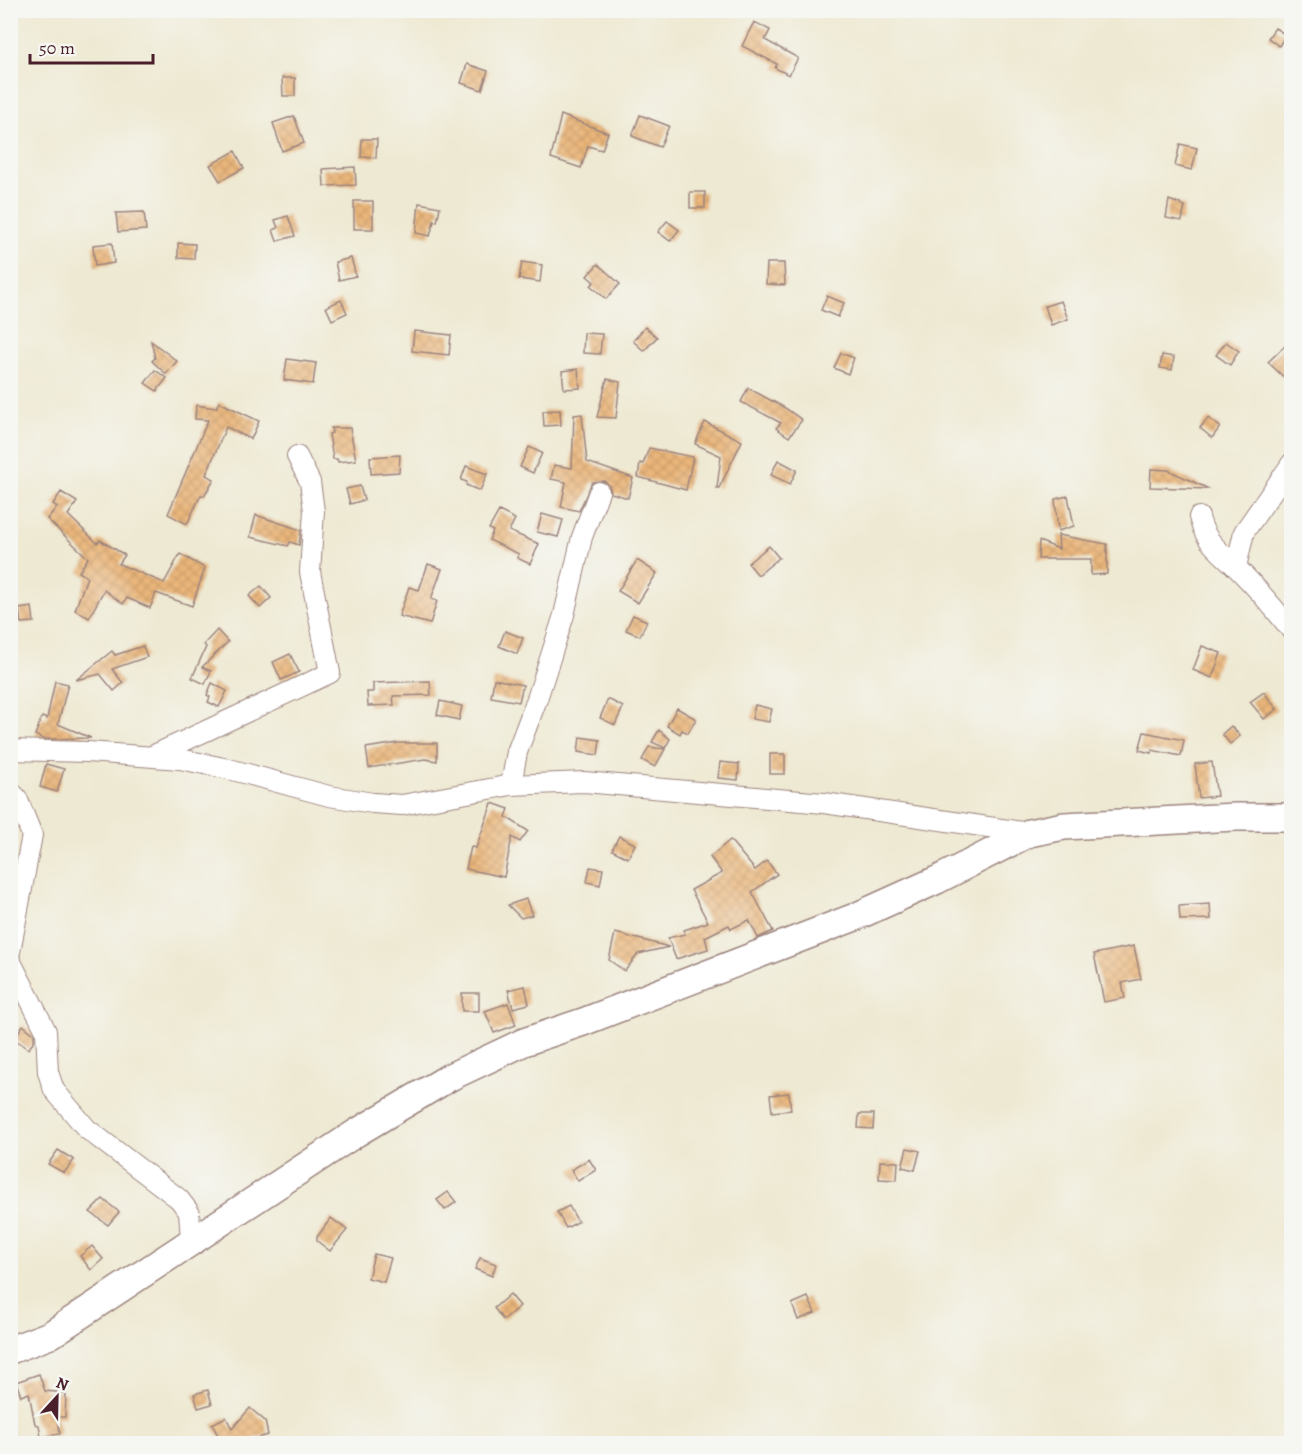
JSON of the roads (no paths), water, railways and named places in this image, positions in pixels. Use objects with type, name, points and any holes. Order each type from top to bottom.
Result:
[{"type":"street","points":[[150,757],[330,673],[310,572],[314,511],[310,482],[297,456]]},
{"type":"street","points":[[1236,567],[1244,532],[1292,464]]},
{"type":"street","points":[[511,785],[519,742],[537,699],[561,625],[582,537],[599,492]]},
{"type":"street","points":[[1199,517],[1203,533],[1210,543],[1236,567],[1292,631]]},
{"type":"street","points":[[10,750],[180,759],[229,769],[329,796],[373,803],[402,805],[511,785],[584,782],[824,802],[1029,833]]},
{"type":"street","points":[[10,791],[17,798],[32,835],[10,952]]},
{"type":"street","points":[[10,1350],[50,1335],[356,1132],[484,1059],[855,917],[937,880],[1029,833],[1064,826],[1235,817],[1292,817]]},
{"type":"street","points":[[10,960],[46,1031],[48,1072],[54,1090],[87,1129],[179,1198],[189,1212],[191,1240]]}]
